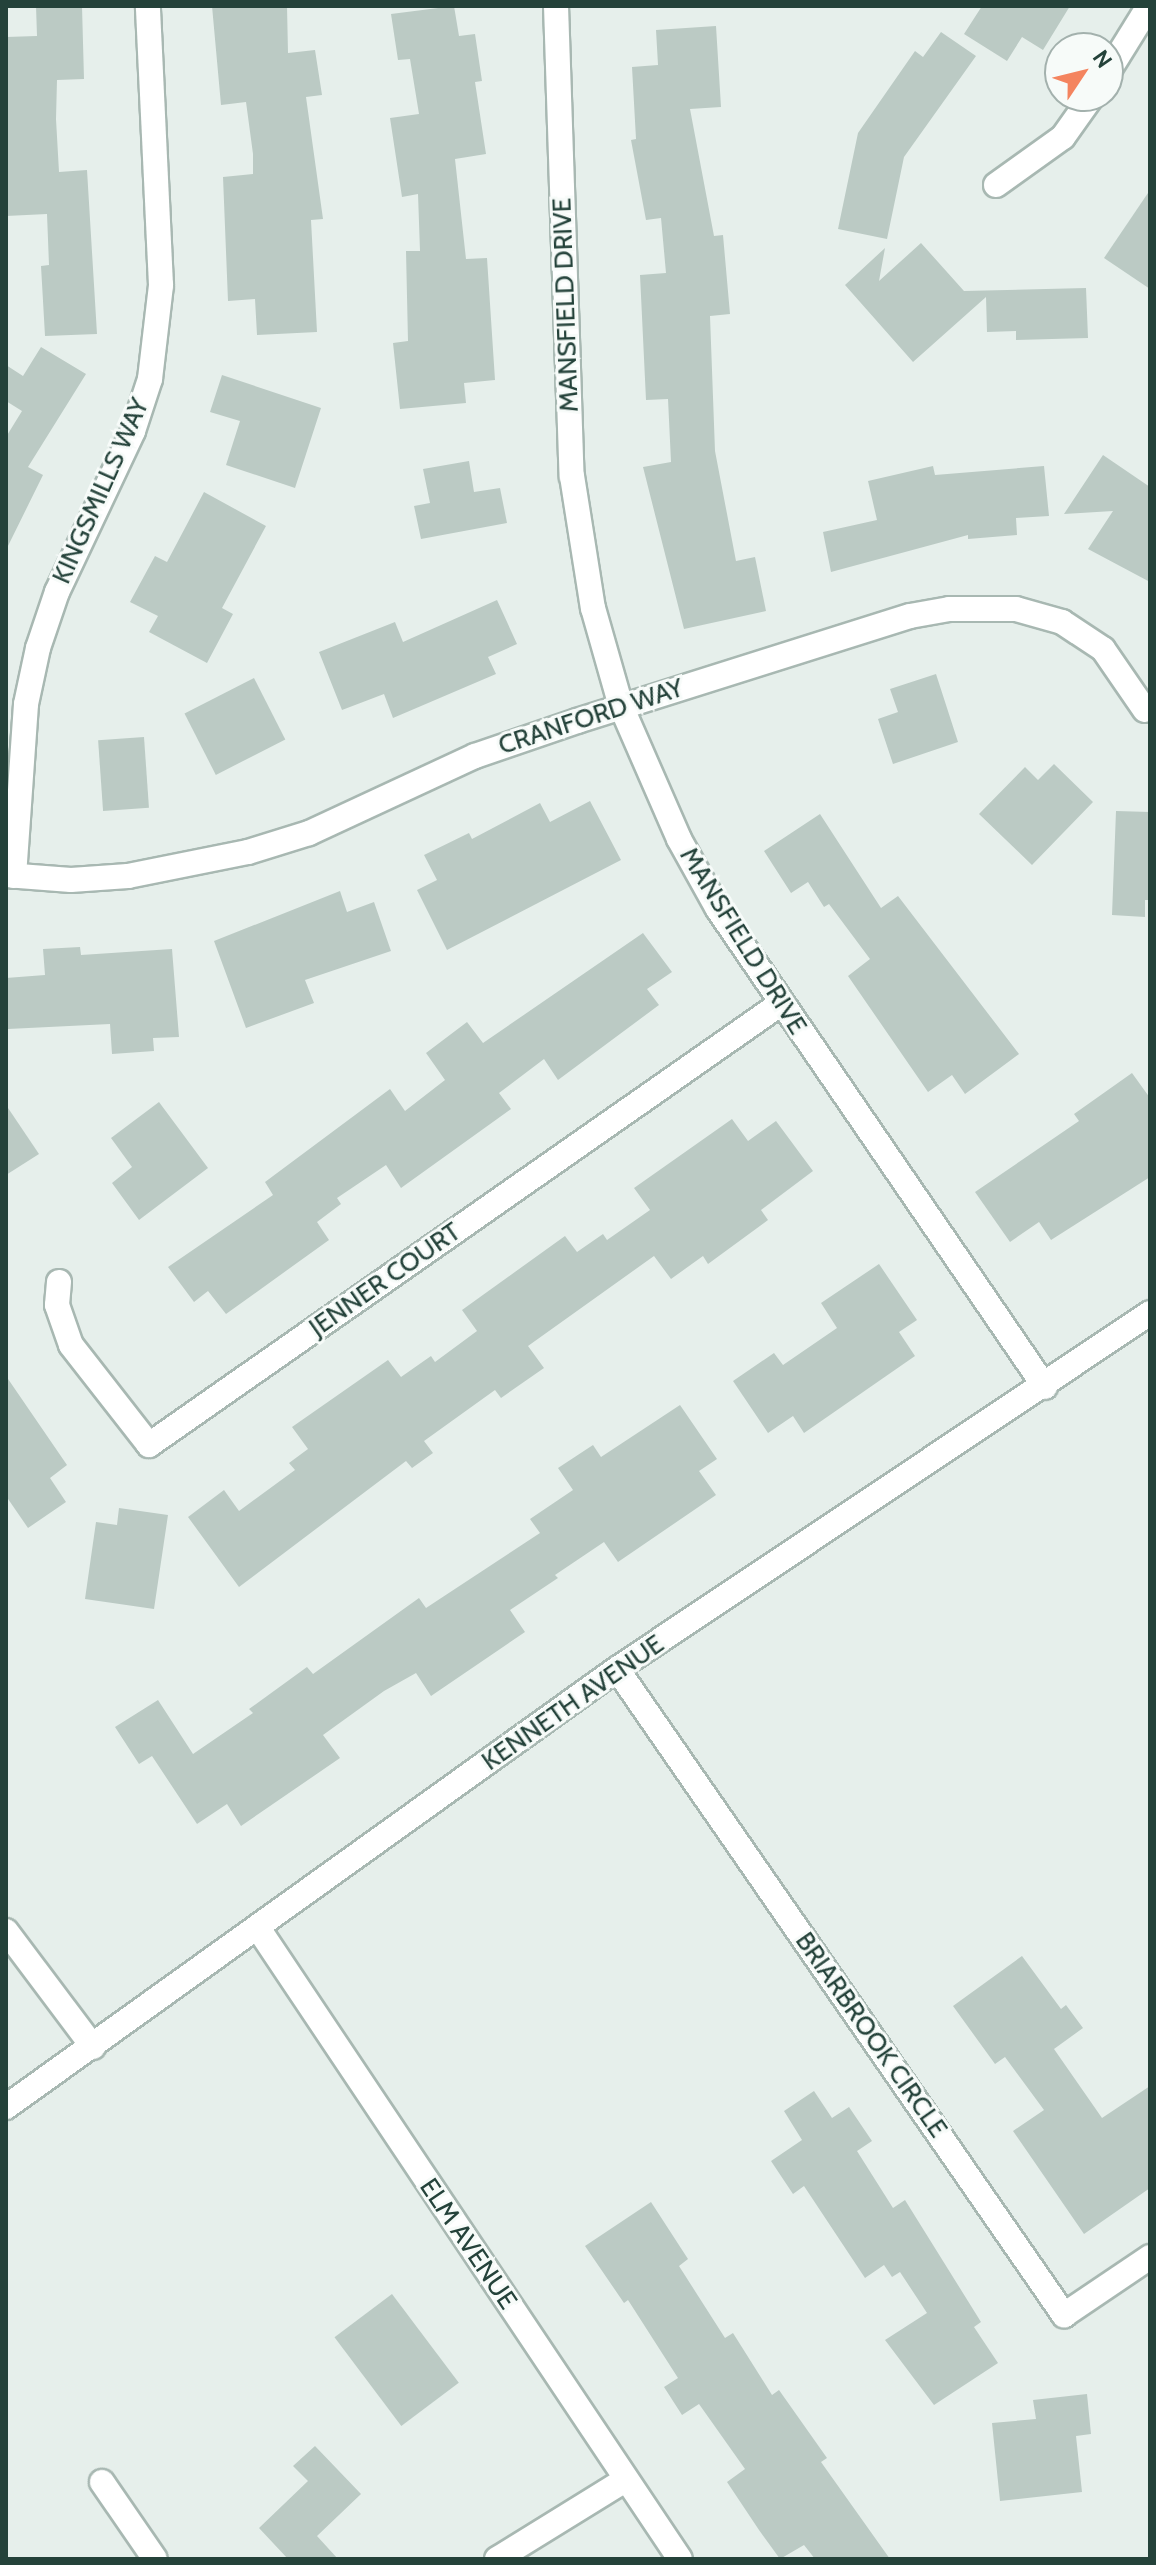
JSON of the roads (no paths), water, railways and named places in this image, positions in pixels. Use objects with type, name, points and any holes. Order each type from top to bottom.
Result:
[{"type":"street","name":"KINGSMILLS WAY","points":[[10,876],[26,704],[38,648],[57,592],[133,431],[150,379],[161,285],[148,6]]},
{"type":"street","name":"MANSFIELD DRIVE","points":[[556,6],[572,476],[590,595],[621,706],[679,839],[780,1004],[1045,1387]]},
{"type":"street","points":[[1124,46],[1149,6]]},
{"type":"street","points":[[996,185],[1063,137],[1081,112]]},
{"type":"street","name":"CRANFORD WAY","points":[[10,876],[128,876],[248,852],[309,833],[475,756],[621,706],[910,616],[971,607],[1038,614],[1083,633],[1120,667],[1145,710]]},
{"type":"street","name":"JENNER COURT","points":[[59,1282],[57,1305],[71,1345],[149,1445],[780,1004]]},
{"type":"street","name":"KENNETH AVENUE","points":[[6,2107],[617,1669],[1045,1387],[1150,1313]]},
{"type":"street","name":"BRIARBROOK CIRCLE","points":[[617,1669],[1064,2315],[1150,2257]]},
{"type":"street","name":"ELM AVENUE","points":[[258,1928],[680,2559]]},
{"type":"street","points":[[6,1931],[93,2047]]},
{"type":"street","points":[[497,2559],[625,2480]]},
{"type":"street","points":[[102,2482],[155,2559]]}]
